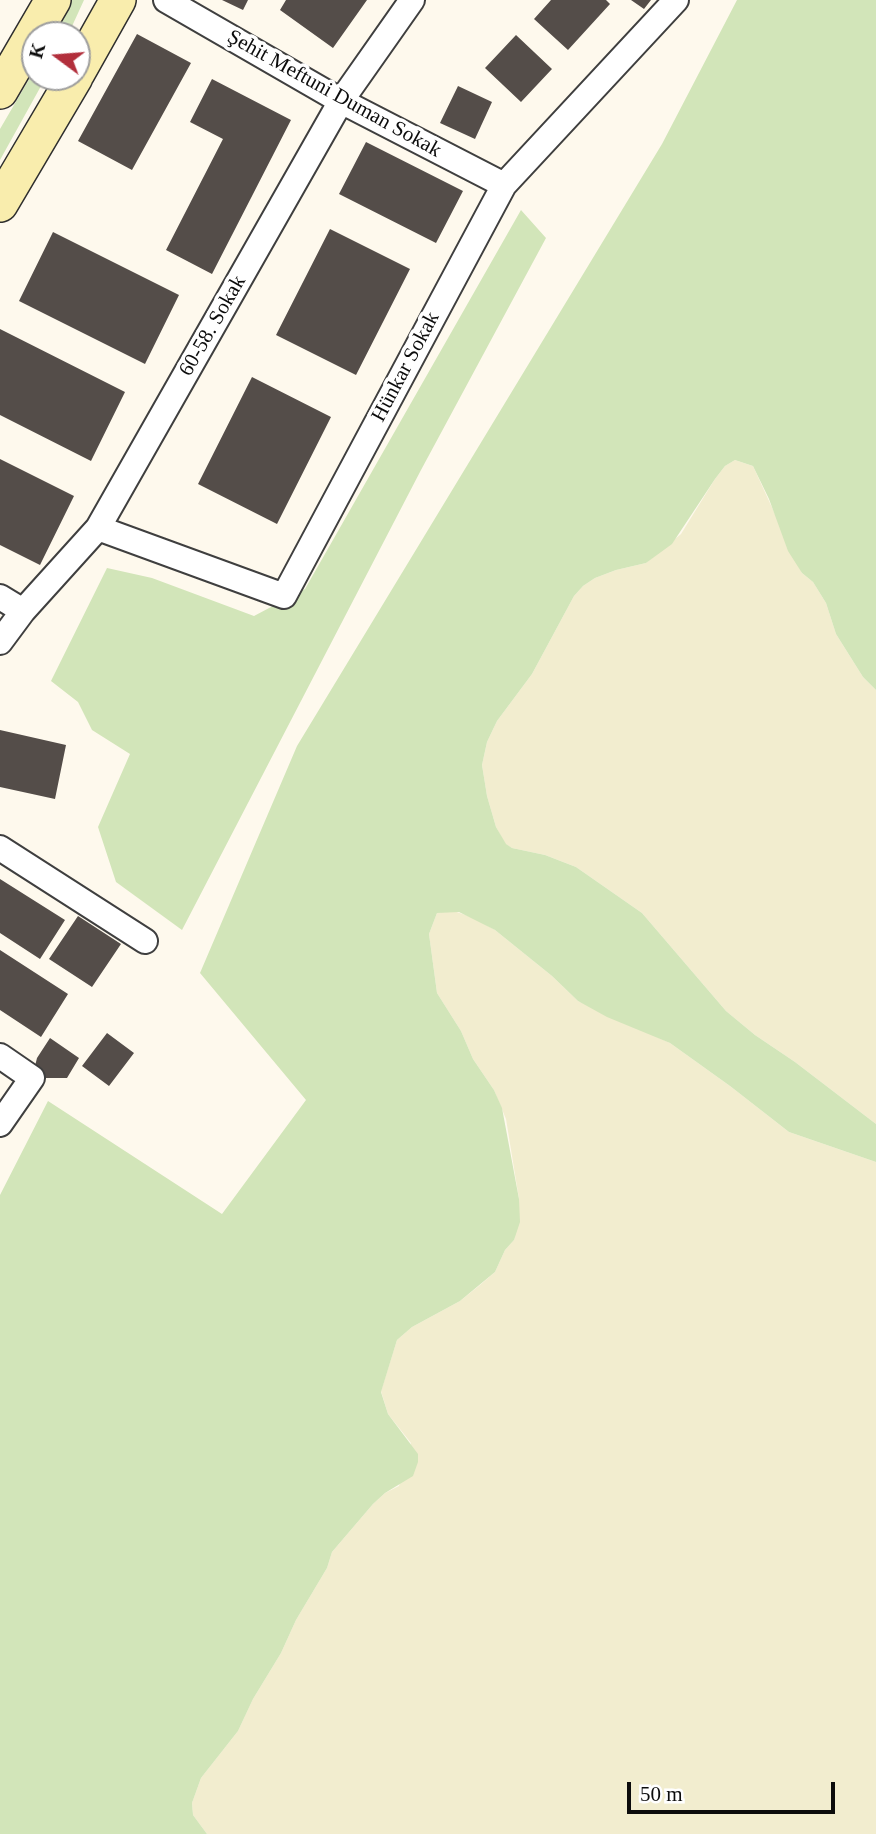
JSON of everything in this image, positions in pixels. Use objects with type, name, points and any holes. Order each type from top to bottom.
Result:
[{"type":"street","points":[[0,91],[9,54],[53,0]]},
{"type":"street","points":[[91,48],[118,0]]},
{"type":"street","name":"Şehit Meftuni Duman Sokak","points":[[166,0],[341,101],[503,185]]},
{"type":"street","name":"60-58. Sokak","points":[[0,642],[23,611],[98,528],[341,101],[412,0]]},
{"type":"street","name":"Hünkar Sokak","points":[[98,528],[284,596],[503,185],[676,0]]},
{"type":"street","points":[[0,204],[67,91]]},
{"type":"street","points":[[0,597],[23,611]]},
{"type":"street","points":[[0,848],[145,941]]},
{"type":"street","points":[[0,1056],[32,1078],[0,1124]]},
{"type":"shaded area","points":[[735,460],[753,466],[802,573],[813,582],[826,603],[836,634],[863,677],[876,690],[876,1124],[726,1011],[642,913],[576,867],[505,844],[496,827],[487,796],[482,765],[487,742],[497,721],[532,674],[574,596],[595,578],[646,563],[681,534],[715,479],[725,466]]},
{"type":"shaded area","points":[[451,910],[474,918],[495,930],[578,1001],[670,1043],[789,1132],[876,1162],[876,1834],[207,1834],[193,1815],[192,1803],[201,1778],[238,1731],[296,1620],[327,1568],[332,1552],[373,1504],[385,1493],[399,1486],[411,1443],[388,1414],[381,1391],[397,1340],[412,1327],[460,1301],[480,1285],[495,1272],[505,1250],[514,1240],[519,1199],[506,1119],[494,1090],[473,1059],[461,1031],[437,993],[429,934],[437,913]]},
{"type":"green space","points":[[70,0],[84,0],[74,21],[59,21]]},
{"type":"green space","points":[[737,0],[876,0],[876,690],[863,677],[836,634],[826,603],[813,582],[802,573],[788,551],[769,499],[753,466],[735,460],[725,466],[715,479],[672,544],[646,563],[595,578],[574,596],[532,674],[497,721],[487,742],[482,765],[496,827],[506,844],[576,867],[642,913],[726,1011],[876,1124],[876,1162],[789,1132],[670,1043],[607,1017],[578,1001],[495,930],[459,912],[437,913],[429,934],[437,993],[461,1031],[473,1059],[494,1090],[502,1108],[519,1199],[520,1222],[514,1240],[505,1250],[495,1272],[460,1301],[412,1327],[397,1340],[381,1392],[388,1414],[418,1454],[413,1476],[385,1493],[373,1504],[332,1552],[327,1568],[296,1620],[238,1731],[201,1778],[192,1803],[193,1815],[207,1834],[0,1834],[0,1195],[48,1101],[222,1214],[306,1100],[200,973],[297,746],[662,144]]},
{"type":"green space","points":[[22,91],[38,91],[0,160],[0,129]]},
{"type":"green space","points":[[521,210],[546,238],[421,470],[182,930],[116,882],[98,827],[130,754],[92,730],[78,702],[51,681],[107,568],[152,578],[254,616],[305,589]]},
{"type":"building","points":[[222,0],[248,0],[243,10]]},
{"type":"building","points":[[286,0],[367,0],[333,48],[280,10]]},
{"type":"building","points":[[551,0],[606,0],[610,4],[568,50],[534,19]]},
{"type":"building","points":[[631,0],[651,0],[644,9]]},
{"type":"building","points":[[137,34],[191,63],[132,170],[78,141]]},
{"type":"building","points":[[516,35],[552,69],[521,102],[485,68]]},
{"type":"building","points":[[212,79],[291,120],[212,274],[166,250],[223,139],[190,122]]},
{"type":"building","points":[[458,86],[492,102],[475,139],[440,123]]},
{"type":"building","points":[[366,142],[463,191],[436,243],[339,194]]},
{"type":"building","points":[[330,229],[410,269],[356,375],[276,335]]},
{"type":"building","points":[[53,232],[179,295],[145,364],[19,301]]},
{"type":"building","points":[[0,329],[125,392],[91,461],[0,415]]},
{"type":"building","points":[[252,377],[331,417],[277,524],[198,484]]},
{"type":"building","points":[[0,459],[74,496],[40,565],[0,545]]},
{"type":"building","points":[[0,730],[66,745],[55,799],[0,787]]},
{"type":"building","points":[[0,879],[65,920],[40,959],[0,933]]},
{"type":"building","points":[[78,916],[121,944],[92,987],[49,959]]},
{"type":"building","points":[[0,950],[68,994],[41,1037],[0,1010]]},
{"type":"building","points":[[107,1033],[134,1053],[109,1086],[82,1066]]},
{"type":"building","points":[[50,1038],[79,1058],[67,1078],[32,1078],[37,1058]]}]
